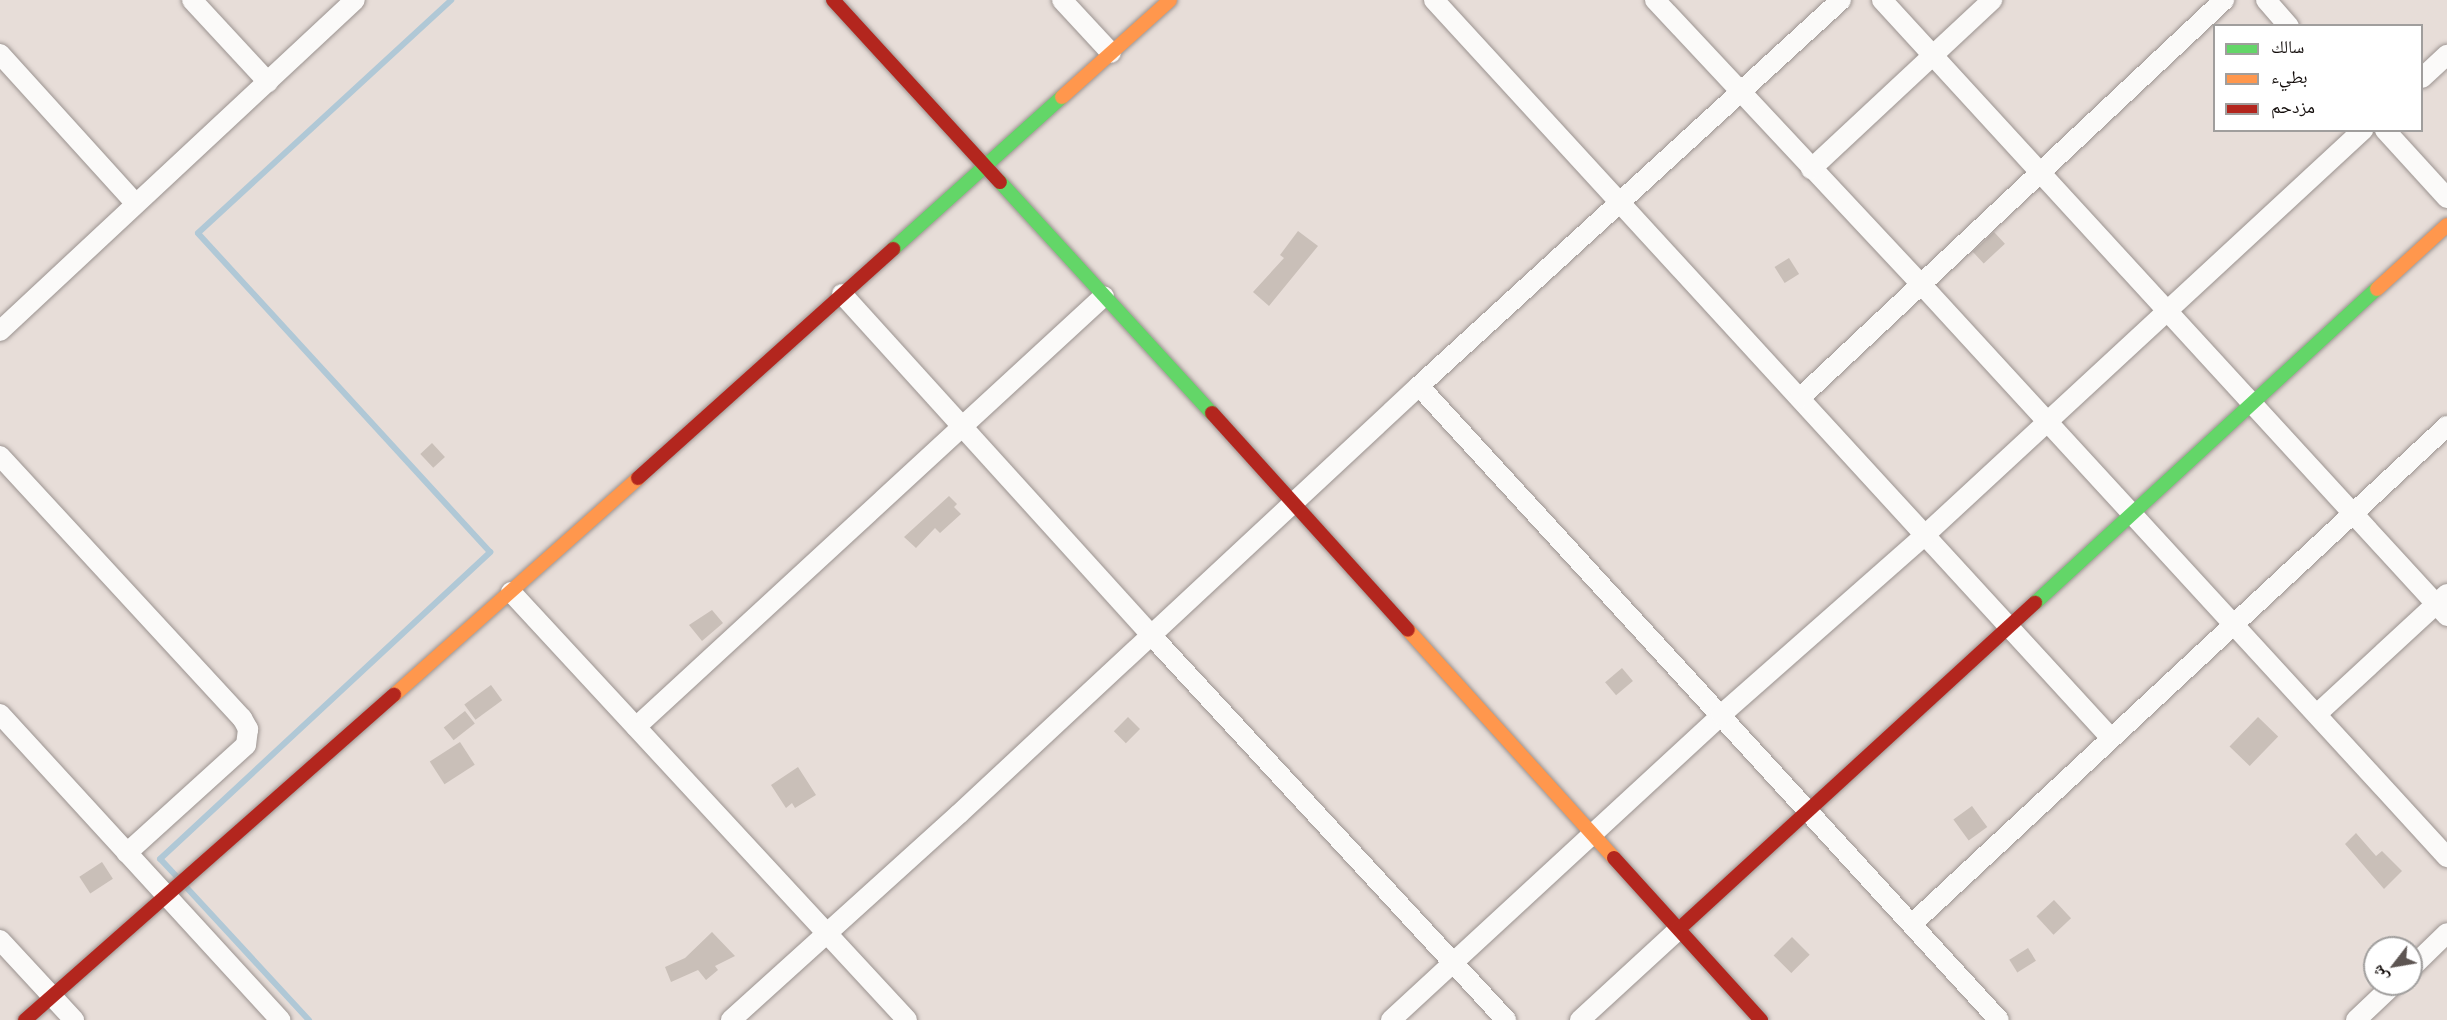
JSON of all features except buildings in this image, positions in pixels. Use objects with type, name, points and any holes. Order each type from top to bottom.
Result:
[{"type":"street","points":[[192,0],[268,82]]},
{"type":"street","points":[[0,331],[355,0]]},
{"type":"street","points":[[833,0],[1201,400],[1292,504],[1761,1020]]},
{"type":"street","points":[[1062,0],[1111,53]]},
{"type":"street","points":[[25,1020],[511,592],[1170,0]]},
{"type":"street","points":[[1434,0],[2111,738]]},
{"type":"street","points":[[1655,0],[1921,284],[2447,857]]},
{"type":"street","points":[[731,1020],[1841,0]]},
{"type":"street","points":[[1882,0],[2352,512],[2443,605],[2317,714]]},
{"type":"street","points":[[1811,169],[1992,0]]},
{"type":"street","points":[[1800,398],[2224,0]]},
{"type":"street","points":[[2266,0],[2287,24]]},
{"type":"street","points":[[0,54],[136,204]]},
{"type":"street","points":[[2423,76],[2447,55]]},
{"type":"street","points":[[1391,1020],[1720,715],[1925,535],[2361,132]]},
{"type":"street","points":[[2387,132],[2447,198]]},
{"type":"street","points":[[1580,1020],[2447,225]]},
{"type":"street","points":[[842,294],[1151,635],[1506,1020]]},
{"type":"street","points":[[636,727],[1104,296]]},
{"type":"street","points":[[1419,386],[1999,1020]]},
{"type":"street","points":[[1912,924],[2447,426]]},
{"type":"street","points":[[0,456],[242,718],[248,729],[246,745],[127,853]]},
{"type":"street","points":[[511,592],[907,1020]]},
{"type":"street","points":[[0,714],[280,1020]]},
{"type":"street","points":[[2423,956],[2447,933]]},
{"type":"street","points":[[0,940],[74,1020]]},
{"type":"street","points":[[2356,1020],[2381,996]]},
{"type":"waterway","points":[[178,878],[160,859],[490,552],[198,233],[451,0]]},
{"type":"waterway","points":[[187,888],[309,1020]]},
{"type":"traffic: fast","points":[[893,249],[1062,97]]},
{"type":"traffic: fast","points":[[1000,182],[1212,413]]},
{"type":"traffic: fast","points":[[2035,603],[2377,289]]},
{"type":"traffic: slow","points":[[1062,97],[1170,0]]},
{"type":"traffic: slow","points":[[2377,289],[2447,225]]},
{"type":"traffic: slow","points":[[394,695],[638,478]]},
{"type":"traffic: slow","points":[[1408,630],[1614,858]]},
{"type":"traffic: jam","points":[[833,0],[1000,182]]},
{"type":"traffic: jam","points":[[638,478],[893,249]]},
{"type":"traffic: jam","points":[[1212,413],[1408,630]]},
{"type":"traffic: jam","points":[[1679,929],[2035,603]]},
{"type":"traffic: jam","points":[[25,1020],[394,695]]},
{"type":"traffic: jam","points":[[1614,858],[1761,1020]]}]
